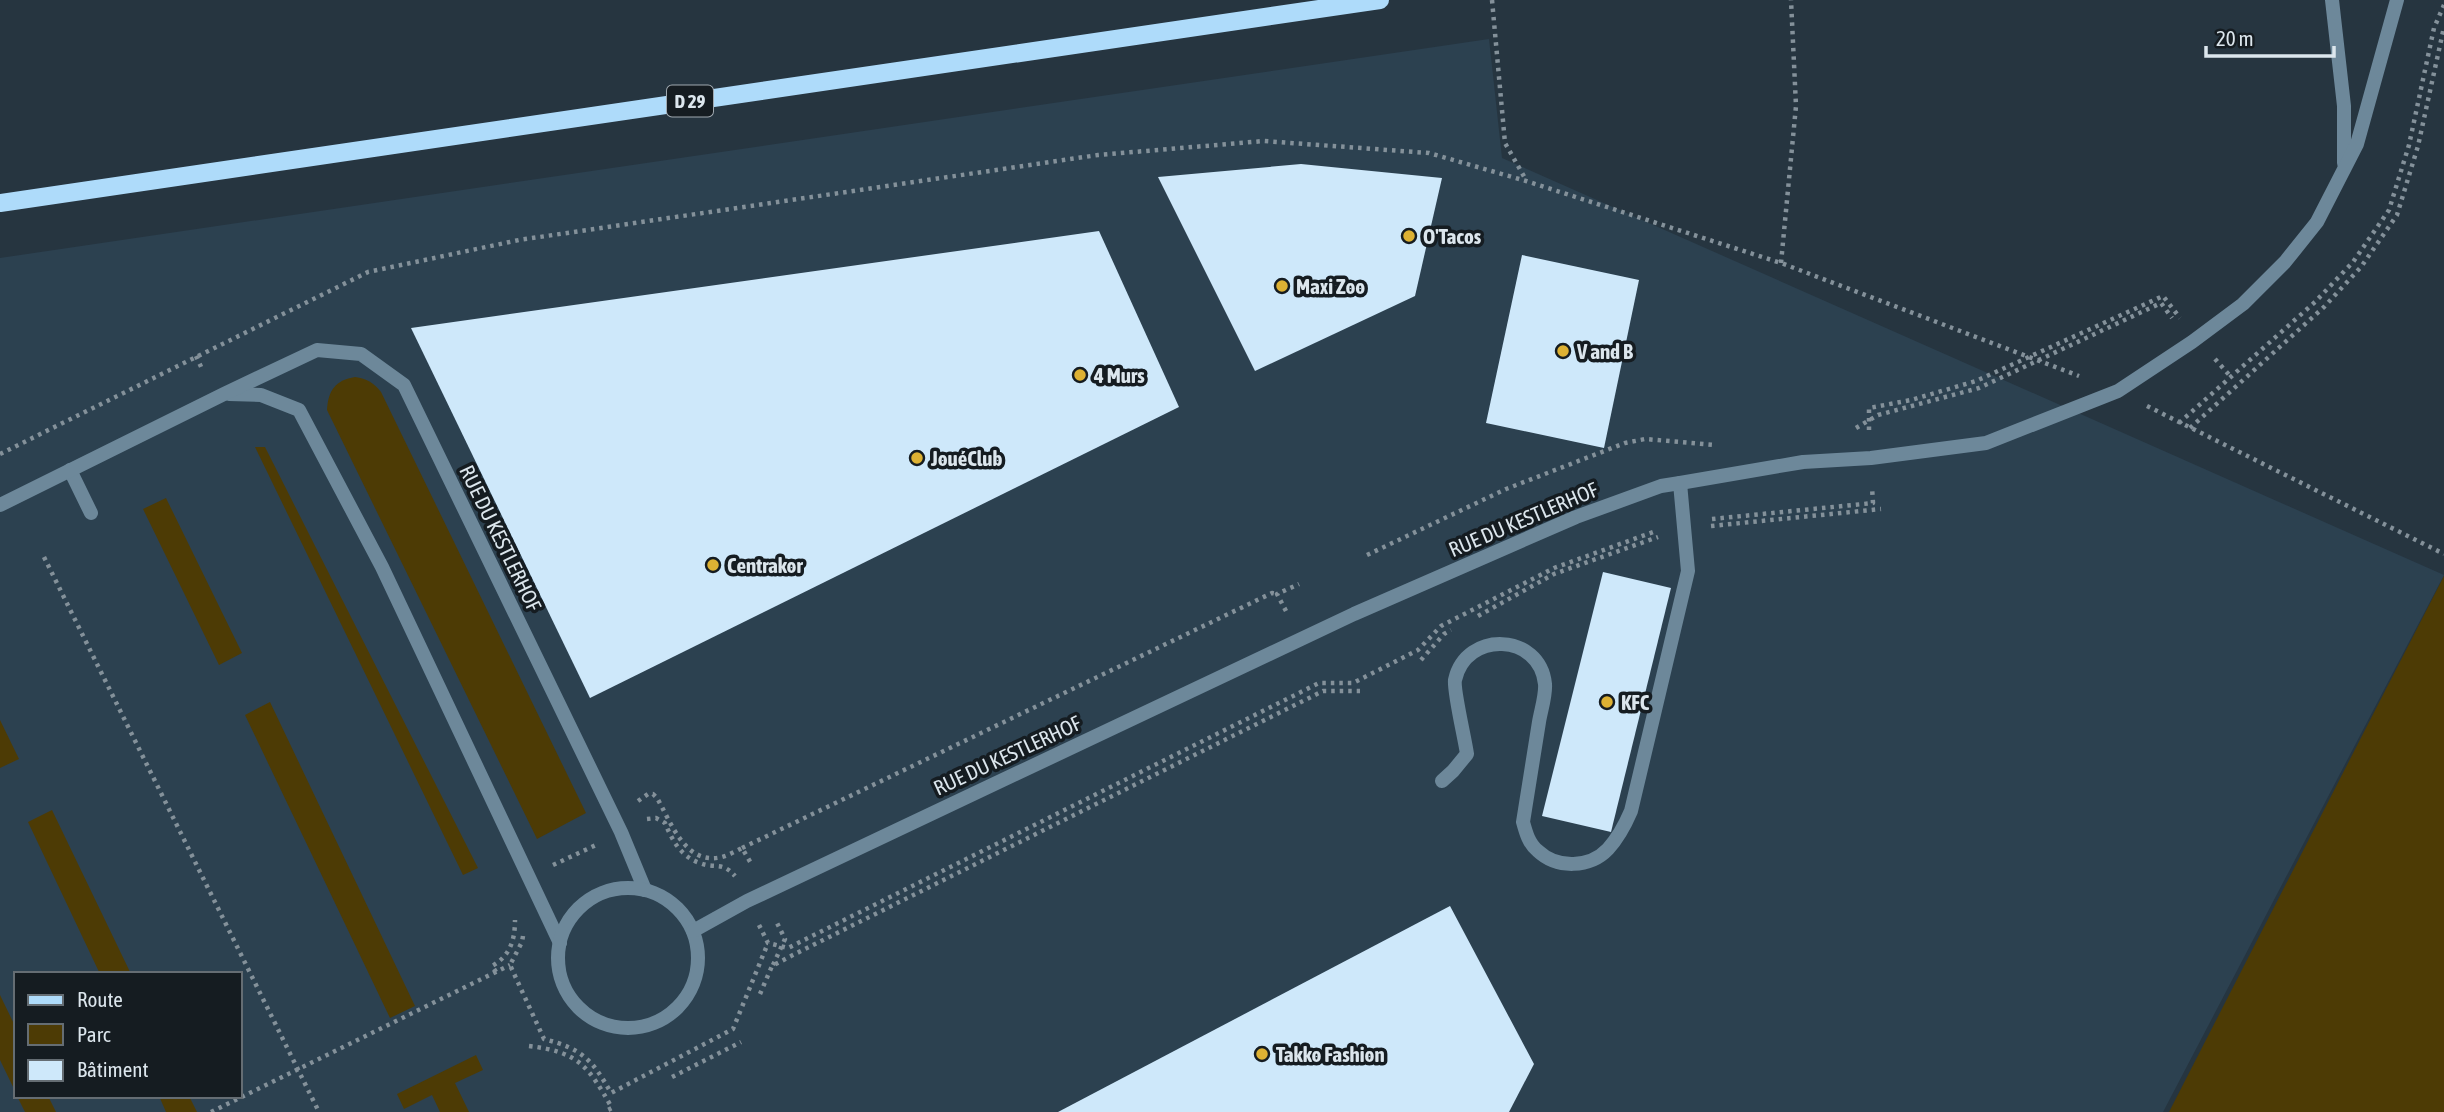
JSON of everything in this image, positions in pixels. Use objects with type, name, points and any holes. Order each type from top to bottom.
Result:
[{"type":"main road","name":"D 29","points":[[0,203],[1380,0]]},
{"type":"street","points":[[2332,0],[2344,106],[2345,152],[2342,175]]},
{"type":"street","name":"RUE DU KESTLERHOF","points":[[693,930],[747,901],[1354,614],[1576,517],[1661,486],[1803,463],[1871,458],[1986,443],[2118,391],[2243,304],[2285,262],[2318,222],[2357,144],[2397,0]]},
{"type":"street","name":"RUE DU KESTLERHOF","points":[[0,505],[317,350],[361,354],[404,385],[621,832],[645,890]]},
{"type":"street","name":"RUE DU KESTLERHOF","points":[[224,394],[261,396],[299,411],[382,566],[560,943]]},
{"type":"street","points":[[70,470],[91,513]]},
{"type":"street","points":[[1442,781],[1467,754],[1454,681],[1460,667],[1479,647],[1502,643],[1522,648],[1537,661],[1545,685],[1523,822],[1528,838],[1537,851],[1550,860],[1566,864],[1580,864],[1594,859],[1606,850],[1631,811],[1688,571],[1680,483]]},
{"type":"street","points":[[623,888],[645,890],[665,898],[681,912],[693,930],[698,948],[698,967],[693,984],[681,1004],[663,1019],[642,1027],[618,1028],[597,1021],[578,1007],[565,988],[558,966],[560,943],[568,922],[583,905],[602,894],[623,888]]},
{"type":"path","points":[[1492,0],[1505,143],[1526,181]]},
{"type":"path","points":[[1781,263],[1796,106],[1791,0]]},
{"type":"path","points":[[2189,428],[2324,307],[2361,267],[2397,215],[2418,146],[2444,27]]},
{"type":"path","points":[[0,454],[368,272],[519,240],[1098,155],[1264,141],[1429,153],[1526,181],[1781,263],[2118,391],[2444,554]]},
{"type":"path","points":[[1869,408],[1911,400],[1976,381],[2163,296],[2174,316],[2161,303],[1979,388],[1878,415]]},
{"type":"path","points":[[2217,361],[2231,377]]},
{"type":"path","points":[[768,943],[788,948],[1319,683],[1353,682],[1384,668],[1418,650],[1441,626],[1554,568],[1683,525],[1872,503]]},
{"type":"path","points":[[1468,621],[1554,574],[1683,525],[1881,509]]},
{"type":"path","points":[[44,557],[319,1112]]},
{"type":"path","points":[[634,803],[648,794],[653,794],[670,820],[677,837],[689,849],[704,858],[721,857],[1272,593],[1277,594],[1299,584]]},
{"type":"path","points":[[1277,594],[1286,611]]},
{"type":"path","points":[[1420,660],[1444,634],[1456,628]]},
{"type":"path","points":[[772,966],[1323,691],[1360,691]]},
{"type":"path","points":[[530,877],[648,819],[656,818],[665,823],[672,841],[684,855],[701,864],[722,865],[733,873]]},
{"type":"path","points":[[742,848],[752,865]]},
{"type":"path","points":[[496,972],[492,966],[503,960],[514,939],[515,921],[510,909]]},
{"type":"path","points":[[760,994],[785,939],[775,918]]},
{"type":"path","points":[[510,965],[544,1040],[562,1044],[587,1059],[598,1069],[611,1093],[733,1029],[768,943],[761,928]]},
{"type":"path","points":[[242,1097],[510,965],[522,942],[523,930]]},
{"type":"path","points":[[672,1077],[741,1042]]},
{"type":"path","points":[[529,1046],[565,1053],[580,1062],[592,1073],[612,1108],[604,1112]]},
{"type":"path","points":[[211,1112],[239,1098]]},
{"type":"shaded area","points":[[1489,39],[1502,158],[2444,575],[2163,1112],[0,1112],[0,258]]},
{"type":"green space","points":[[355,377],[370,382],[381,392],[586,813],[537,839],[327,410],[334,387]]},
{"type":"green space","points":[[255,447],[265,447],[478,868],[463,875]]},
{"type":"green space","points":[[166,498],[242,653],[219,665],[143,509]]},
{"type":"green space","points":[[2444,576],[2444,1112],[2169,1112]]},
{"type":"green space","points":[[270,702],[415,1006],[390,1018],[245,715]]},
{"type":"green space","points":[[0,720],[19,759],[0,768]]},
{"type":"green space","points":[[52,810],[130,972],[99,972],[28,822]]},
{"type":"green space","points":[[0,995],[14,1024],[14,1089],[0,1060]]},
{"type":"green space","points":[[476,1055],[483,1070],[455,1083],[469,1112],[440,1112],[432,1095],[404,1109],[397,1094]]},
{"type":"green space","points":[[18,1098],[49,1098],[56,1112],[25,1112]]},
{"type":"green space","points":[[160,1098],[190,1098],[197,1112],[166,1112]]},
{"type":"building","points":[[1301,164],[1442,178],[1415,296],[1255,371],[1158,177]]},
{"type":"building","points":[[1099,231],[1179,407],[590,698],[411,328]]},
{"type":"building","name":"V and B","points":[[1522,255],[1639,280],[1604,448],[1486,423]]},
{"type":"building","name":"KFC","points":[[1603,572],[1671,588],[1611,832],[1542,816]]},
{"type":"building","points":[[1450,906],[1534,1064],[1509,1112],[1058,1112]]},
{"type":"place","name":"O'Tacos","points":[[1409,236]]},
{"type":"place","name":"Maxi Zoo","points":[[1282,286]]},
{"type":"place","name":"V and B","points":[[1563,351]]},
{"type":"place","name":"4 Murs","points":[[1080,375]]},
{"type":"place","name":"JouéClub","points":[[917,458]]},
{"type":"place","name":"Centrakor","points":[[713,565]]},
{"type":"place","name":"KFC","points":[[1607,702]]},
{"type":"place","name":"Takko Fashion","points":[[1262,1054]]}]
